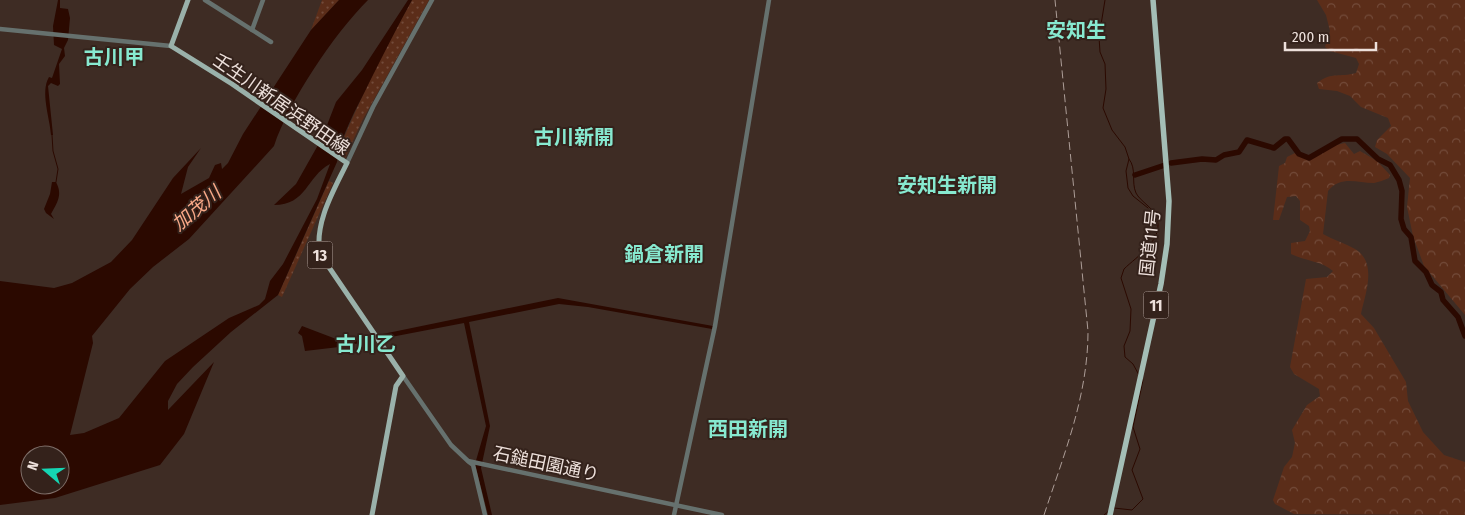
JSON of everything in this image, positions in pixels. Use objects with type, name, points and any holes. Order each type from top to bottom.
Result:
[{"type":"highway","name":"国道11号","points":[[1110,515],[1161,284],[1167,244],[1169,201],[1153,0]]},
{"type":"main road","points":[[171,46],[188,0]]},
{"type":"main road","name":"壬生川新居浜野田線","points":[[171,46],[232,84],[346,162],[327,208],[319,235],[318,247],[325,263],[403,376]]},
{"type":"main road","points":[[372,515],[396,386],[403,376]]},
{"type":"street","points":[[205,0],[271,42]]},
{"type":"street","points":[[252,30],[263,0]]},
{"type":"street","points":[[346,162],[374,106],[432,0]]},
{"type":"street","points":[[674,515],[715,328],[769,0]]},
{"type":"street","points":[[0,29],[171,46]]},
{"type":"street","name":"石鎚田園通り","points":[[403,376],[451,445],[468,461],[722,515]]},
{"type":"street","points":[[468,461],[473,465],[485,515]]},
{"type":"green space","points":[[322,0],[339,0],[311,30]]},
{"type":"green space","points":[[412,0],[429,0],[362,121],[345,158],[339,150],[347,131],[373,74]]},
{"type":"green space","points":[[1317,0],[1465,0],[1465,315],[1424,266],[1413,236],[1407,207],[1410,178],[1387,154],[1375,147],[1377,140],[1391,126],[1388,118],[1361,107],[1350,96],[1337,91],[1319,89],[1317,83],[1323,79],[1356,73],[1359,64],[1356,58],[1330,51],[1325,47],[1330,31],[1326,15]]},
{"type":"green space","points":[[1345,143],[1354,154],[1360,151],[1377,161],[1390,175],[1389,178],[1374,183],[1344,181],[1333,186],[1328,191],[1323,234],[1355,249],[1366,262],[1368,279],[1361,314],[1374,328],[1406,382],[1408,401],[1423,432],[1444,455],[1465,462],[1465,515],[1294,514],[1275,504],[1273,500],[1284,467],[1292,457],[1295,443],[1292,430],[1307,405],[1320,396],[1319,389],[1294,374],[1290,367],[1306,279],[1327,277],[1333,271],[1324,265],[1291,254],[1291,243],[1305,241],[1310,231],[1309,226],[1300,220],[1300,201],[1296,196],[1287,197],[1279,220],[1273,220],[1279,166],[1285,163],[1287,157],[1295,153],[1309,160],[1327,147]]},
{"type":"green space","points":[[329,181],[333,183],[282,297],[278,295]]},
{"type":"water","points":[[58,0],[60,0],[60,8],[68,9],[70,18],[68,40],[64,48],[65,56],[59,64],[60,84],[58,86],[51,83],[48,86],[53,135],[51,135],[45,90],[49,77],[52,78],[62,49],[54,45],[53,26]]},
{"type":"water","name":"加茂川","points":[[339,0],[368,0],[327,49],[301,89],[274,146],[189,239],[153,267],[130,289],[92,336],[93,343],[70,435],[84,433],[119,418],[165,361],[229,318],[259,305],[265,299],[270,281],[283,264],[317,199],[330,164],[322,169],[300,195],[285,204],[274,205],[296,184],[322,138],[336,102],[362,70],[408,0],[412,0],[350,121],[342,141],[337,162],[278,295],[231,332],[177,384],[168,401],[168,410],[214,362],[184,434],[160,465],[70,493],[70,445],[20,445],[20,495],[65,495],[55,498],[0,505],[0,281],[54,288],[72,283],[111,262],[132,240],[173,178],[201,148],[188,167],[181,194],[209,178],[215,165],[221,163],[222,169],[228,163],[243,134],[311,30]]},
{"type":"water","points":[[52,182],[56,182],[59,191],[58,199],[51,214],[54,219],[44,209]]},
{"type":"water","points":[[558,298],[713,326],[712,329],[588,307],[559,304],[469,322],[490,426],[481,468],[492,515],[488,515],[475,464],[486,426],[464,323],[339,347],[305,351],[302,336],[298,333],[302,326],[344,342]]},
{"type":"waterway","points":[[1105,0],[1099,37],[1100,52],[1105,64],[1106,89],[1103,108],[1112,130],[1125,147],[1129,159],[1126,171],[1128,188],[1133,196],[1148,208]]},
{"type":"waterway","points":[[52,135],[53,151],[58,169],[56,182]]},
{"type":"waterway","points":[[1171,163],[1202,159],[1216,160],[1224,155],[1239,152],[1247,140],[1274,148],[1285,139],[1288,139],[1299,154],[1309,158],[1342,139],[1357,139],[1378,159],[1390,165],[1399,180],[1402,191],[1401,219],[1404,229],[1411,237],[1415,261],[1426,272],[1432,285],[1441,292],[1443,300],[1458,317],[1465,336]]},
{"type":"waterway","points":[[1129,159],[1133,167],[1136,193],[1154,213],[1158,224],[1154,239],[1124,269],[1121,278],[1131,309],[1130,331],[1124,346],[1125,357],[1133,364],[1139,375]]},
{"type":"waterway","points":[[1135,175],[1165,165]]},
{"type":"waterway","points":[[1114,508],[1132,510],[1143,499],[1132,470],[1140,449],[1133,427],[1143,380]]},
{"type":"waterway","points":[[1104,515],[1109,511]]},
{"type":"railway","points":[[1044,515],[1074,424],[1084,379],[1088,331],[1055,0]]},
{"type":"district","name":"安知生","points":[[1076,30]]},
{"type":"district","name":"古川甲","points":[[114,57]]},
{"type":"district","name":"古川新開","points":[[574,137]]},
{"type":"district","name":"安知生新開","points":[[947,185]]},
{"type":"district","name":"鍋倉新開","points":[[664,254]]},
{"type":"district","name":"古川乙","points":[[366,344]]},
{"type":"district","name":"西田新開","points":[[748,429]]}]
